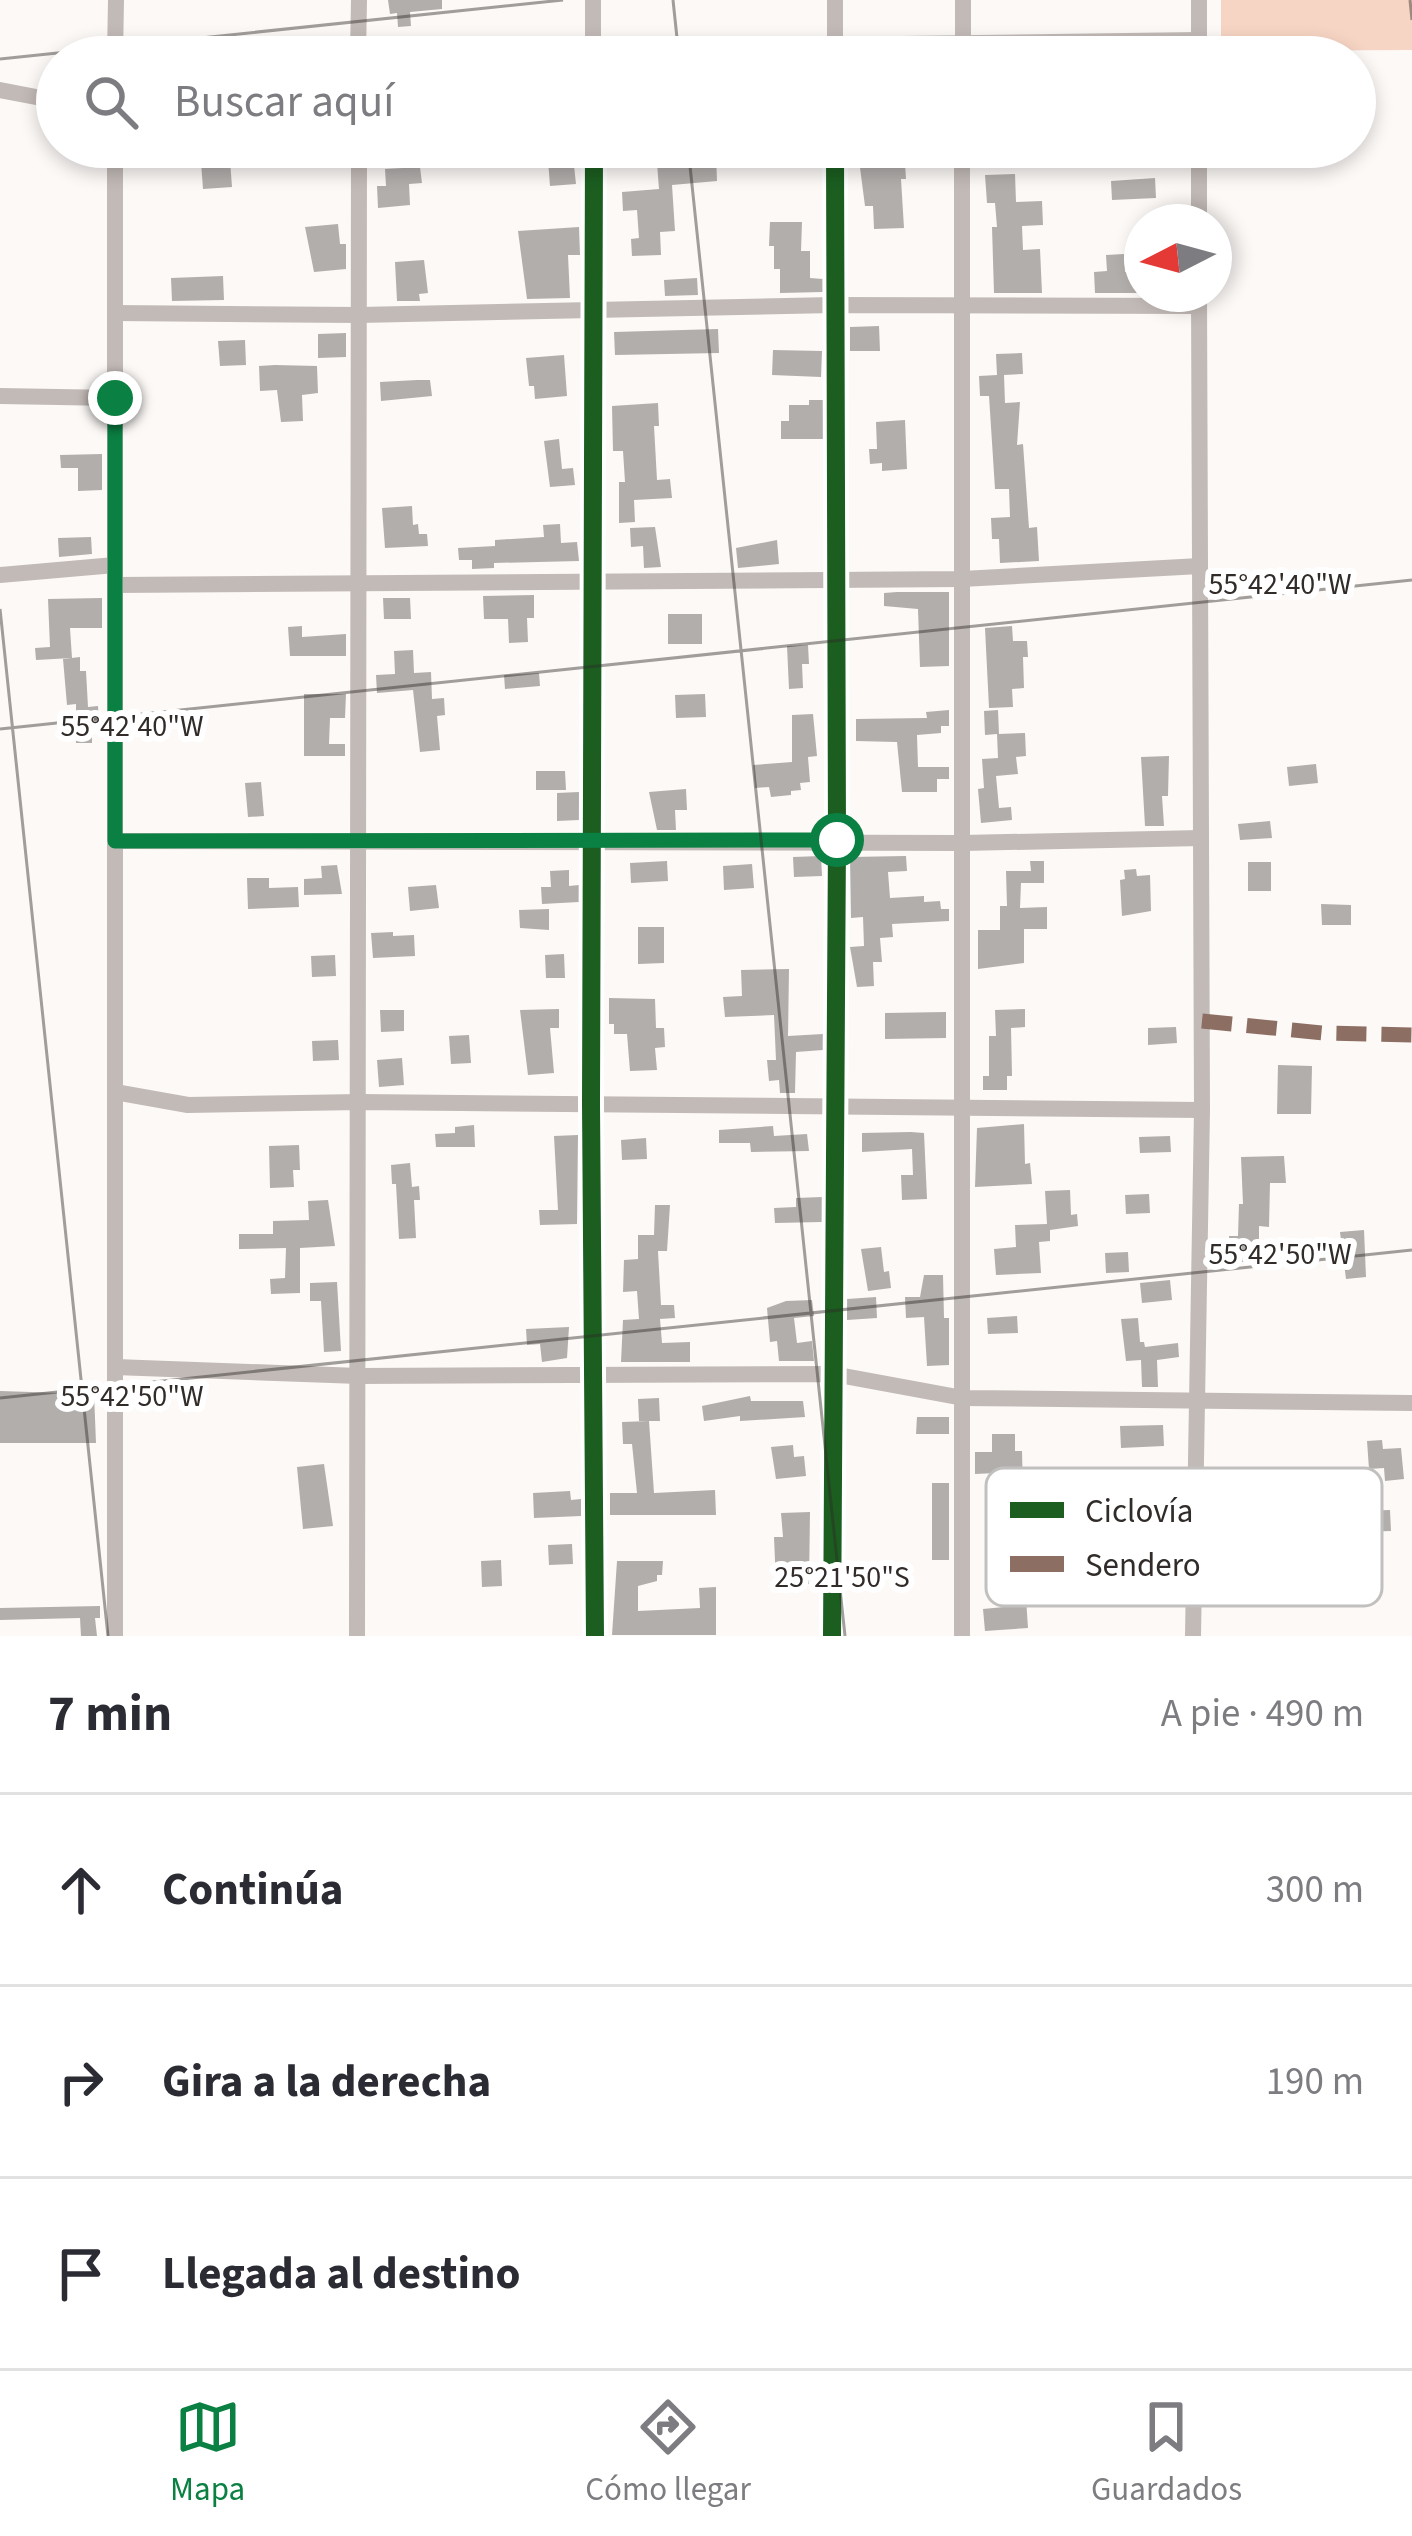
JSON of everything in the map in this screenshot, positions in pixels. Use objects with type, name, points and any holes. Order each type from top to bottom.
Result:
[{"type":"street","points":[[115,36],[116,0]]},
{"type":"street","points":[[358,36],[359,0]]},
{"type":"street","points":[[593,0],[593,36]]},
{"type":"street","points":[[835,0],[835,36]]},
{"type":"street","points":[[963,0],[963,36]]},
{"type":"street","points":[[1199,0],[1199,36]]},
{"type":"street","points":[[0,90],[36,97]]},
{"type":"street","points":[[115,168],[115,1636]]},
{"type":"street","points":[[357,1636],[358,168]]},
{"type":"street","points":[[594,168],[591,1104],[595,1636]]},
{"type":"street","points":[[832,1636],[835,168]]},
{"type":"street","points":[[962,168],[962,1636]]},
{"type":"street","points":[[1199,168],[1199,204]]},
{"type":"street","points":[[115,313],[359,315],[1124,303]]},
{"type":"street","points":[[1196,1468],[1202,1110],[1199,312]]},
{"type":"street","points":[[0,395],[115,398]]},
{"type":"street","points":[[0,575],[115,565]]},
{"type":"street","points":[[115,585],[962,579],[1200,566]]},
{"type":"street","points":[[115,841],[963,843],[1201,838]]},
{"type":"street","points":[[115,1092],[188,1105],[360,1102],[1202,1110]]},
{"type":"street","points":[[115,1367],[359,1376],[833,1373],[963,1398],[1412,1403]]},
{"type":"street","points":[[1193,1636],[1194,1606]]},
{"type":"shaded area","points":[[1221,0],[1412,0],[1412,50],[1376,50],[1376,36],[1221,36]]},
{"type":"building","points":[[388,0],[442,0],[442,9],[410,12],[411,26],[398,27],[397,13],[390,14]]},
{"type":"building","points":[[201,168],[231,168],[232,187],[203,189]]},
{"type":"building","points":[[420,168],[422,183],[409,184],[410,205],[378,208],[377,186],[386,186],[385,169]]},
{"type":"building","points":[[549,168],[574,168],[576,184],[550,186]]},
{"type":"building","points":[[657,168],[717,168],[717,181],[672,185],[675,231],[660,232],[661,255],[632,256],[631,239],[639,238],[637,210],[623,211],[622,192],[659,189]]},
{"type":"building","points":[[860,168],[905,168],[906,179],[901,179],[904,228],[874,229],[873,206],[865,206]]},
{"type":"building","points":[[1015,174],[1016,202],[1042,201],[1043,225],[1022,226],[1023,250],[1040,249],[1042,293],[994,293],[992,227],[997,227],[995,203],[987,203],[985,175]]},
{"type":"building","points":[[1155,178],[1156,198],[1112,200],[1111,181]]},
{"type":"building","points":[[770,222],[802,222],[801,251],[810,251],[810,278],[823,279],[823,292],[780,293],[780,269],[774,269],[774,246],[769,246]]},
{"type":"building","points":[[338,224],[340,244],[346,244],[346,269],[314,272],[305,227]]},
{"type":"building","points":[[579,227],[580,255],[568,255],[570,298],[527,299],[518,231]]},
{"type":"building","points":[[1124,254],[1124,293],[1095,293],[1094,272],[1107,271],[1106,255]]},
{"type":"building","points":[[424,260],[428,293],[419,294],[420,301],[397,301],[395,262]]},
{"type":"building","points":[[223,276],[224,300],[172,301],[171,278]]},
{"type":"building","points":[[697,278],[698,295],[665,296],[664,280]]},
{"type":"building","points":[[879,326],[880,351],[850,351],[850,327]]},
{"type":"building","points":[[718,329],[719,353],[615,355],[614,332]]},
{"type":"building","points":[[346,333],[346,357],[318,358],[318,334]]},
{"type":"building","points":[[245,340],[246,365],[220,366],[218,341]]},
{"type":"building","points":[[773,350],[822,351],[821,377],[772,375]]},
{"type":"building","points":[[1022,353],[1023,374],[1004,375],[1005,403],[1020,402],[1017,445],[1023,444],[1029,528],[1037,527],[1039,561],[1000,563],[999,539],[992,539],[991,518],[1010,517],[1009,489],[995,489],[989,396],[980,396],[979,376],[997,375],[996,354]]},
{"type":"building","points":[[564,355],[567,396],[535,399],[526,358]]},
{"type":"building","points":[[259,366],[317,366],[318,393],[302,395],[303,421],[281,422],[277,390],[260,391]]},
{"type":"building","points":[[430,380],[432,396],[381,401],[380,382]]},
{"type":"building","points":[[809,400],[823,400],[823,439],[781,439],[781,421],[789,421],[789,405],[809,405]]},
{"type":"building","points":[[658,403],[659,426],[654,426],[657,480],[670,479],[672,498],[634,500],[635,522],[619,523],[619,482],[625,482],[623,451],[613,451],[612,406]]},
{"type":"building","points":[[905,420],[907,469],[882,471],[882,463],[870,464],[869,449],[877,449],[876,422]]},
{"type":"building","points":[[559,439],[562,469],[573,468],[575,485],[550,487],[544,441]]},
{"type":"building","points":[[102,454],[102,490],[78,491],[78,468],[61,468],[60,455]]},
{"type":"building","points":[[412,506],[413,525],[418,524],[419,534],[427,534],[428,546],[385,548],[382,508]]},
{"type":"building","points":[[560,524],[561,543],[577,542],[579,561],[494,563],[494,568],[472,569],[472,560],[459,560],[458,548],[544,537],[543,525]]},
{"type":"building","points":[[655,527],[661,567],[644,568],[643,546],[631,547],[630,528]]},
{"type":"building","points":[[91,537],[92,554],[59,557],[58,538]]},
{"type":"building","points":[[777,540],[779,564],[738,568],[736,548]]},
{"type":"building","points":[[949,592],[949,666],[920,667],[918,609],[884,606],[884,593]]},
{"type":"building","points":[[534,595],[534,618],[527,618],[528,642],[509,643],[508,619],[484,619],[483,596]]},
{"type":"building","points":[[102,598],[102,628],[70,628],[72,658],[36,660],[35,648],[50,647],[48,599]]},
{"type":"building","points":[[383,598],[410,598],[411,619],[384,619]]},
{"type":"building","points":[[668,614],[702,614],[702,644],[668,644]]},
{"type":"building","points":[[302,626],[302,637],[346,634],[346,656],[290,656],[288,627]]},
{"type":"building","points":[[1012,626],[1013,641],[1027,641],[1024,688],[1012,689],[1013,707],[989,708],[985,628]]},
{"type":"building","points":[[808,645],[809,664],[802,664],[803,688],[789,689],[787,646]]},
{"type":"building","points":[[413,650],[414,673],[431,672],[432,699],[444,698],[445,715],[437,716],[440,750],[420,752],[413,690],[377,693],[376,675],[395,674],[394,651]]},
{"type":"building","points":[[80,657],[80,671],[86,671],[88,707],[98,706],[99,723],[92,723],[92,743],[76,743],[76,704],[67,705],[63,659]]},
{"type":"building","points":[[539,673],[540,686],[505,689],[504,675]]},
{"type":"building","points":[[304,694],[346,694],[345,718],[330,718],[329,744],[345,744],[345,756],[304,756]]},
{"type":"building","points":[[705,694],[706,717],[676,718],[675,695]]},
{"type":"building","points":[[949,710],[949,726],[941,726],[941,733],[917,735],[918,767],[949,767],[949,779],[937,779],[937,792],[902,792],[897,742],[856,741],[856,719],[927,718],[926,712]]},
{"type":"building","points":[[998,710],[999,734],[1025,733],[1026,756],[1016,757],[1018,774],[996,776],[999,808],[1011,807],[1012,820],[981,823],[982,759],[998,758],[997,734],[985,735],[984,711]]},
{"type":"building","points":[[813,714],[817,756],[808,757],[810,782],[800,783],[801,790],[791,795],[771,797],[769,787],[755,788],[753,765],[792,762],[792,715]]},
{"type":"building","points":[[1169,756],[1168,796],[1162,796],[1164,826],[1145,826],[1141,757]]},
{"type":"building","points":[[1316,764],[1318,783],[1289,786],[1287,767]]},
{"type":"building","points":[[536,771],[565,771],[566,790],[536,790]]},
{"type":"building","points":[[261,782],[264,816],[248,817],[245,783]]},
{"type":"building","points":[[686,789],[687,810],[675,810],[676,830],[657,830],[649,792]]},
{"type":"building","points":[[579,792],[579,820],[557,821],[557,793]]},
{"type":"building","points":[[1270,821],[1272,838],[1240,840],[1238,824]]},
{"type":"building","points":[[821,856],[822,876],[794,877],[793,857]]},
{"type":"building","points":[[906,856],[907,871],[888,872],[890,898],[924,896],[924,902],[940,901],[941,909],[949,909],[949,921],[892,924],[893,937],[880,938],[882,962],[873,962],[874,986],[857,987],[850,947],[864,946],[863,917],[851,918],[850,857]]},
{"type":"building","points":[[667,861],[668,881],[631,883],[630,863]]},
{"type":"building","points":[[1030,861],[1044,861],[1044,883],[1021,883],[1020,908],[1047,907],[1047,929],[1024,929],[1024,963],[978,969],[978,930],[1000,930],[1000,906],[1007,906],[1006,871],[1031,871]]},
{"type":"building","points":[[1248,862],[1271,862],[1271,891],[1248,891]]},
{"type":"building","points":[[752,864],[754,888],[724,890],[723,866]]},
{"type":"building","points":[[337,865],[342,894],[304,895],[304,879],[322,878],[321,866]]},
{"type":"building","points":[[1136,869],[1137,876],[1150,875],[1151,911],[1122,916],[1120,880],[1125,879],[1124,870]]},
{"type":"building","points":[[569,870],[569,886],[579,885],[579,902],[542,904],[541,887],[551,887],[550,871]]},
{"type":"building","points":[[247,878],[269,878],[269,888],[298,887],[299,907],[248,909]]},
{"type":"building","points":[[436,885],[439,908],[410,911],[408,887]]},
{"type":"building","points":[[1321,904],[1351,905],[1351,925],[1322,925]]},
{"type":"building","points":[[549,909],[549,930],[520,928],[519,910]]},
{"type":"building","points":[[638,927],[664,927],[664,963],[638,964]]},
{"type":"building","points":[[393,932],[393,936],[414,935],[415,956],[373,958],[371,933]]},
{"type":"building","points":[[564,954],[565,978],[546,978],[545,955]]},
{"type":"building","points":[[335,955],[336,976],[312,977],[311,956]]},
{"type":"building","points":[[789,969],[788,1036],[823,1034],[823,1050],[796,1052],[795,1093],[780,1093],[779,1080],[769,1081],[767,1060],[776,1060],[774,1015],[725,1017],[723,997],[742,996],[741,970]]},
{"type":"building","points":[[609,998],[655,999],[656,1028],[664,1028],[665,1047],[655,1048],[657,1070],[630,1071],[627,1034],[614,1034],[614,1024],[609,1024]]},
{"type":"building","points":[[559,1009],[559,1028],[550,1028],[554,1073],[528,1075],[520,1010]]},
{"type":"building","points":[[1025,1009],[1025,1027],[1011,1028],[1012,1076],[1007,1076],[1007,1090],[983,1090],[983,1076],[989,1076],[989,1036],[996,1036],[995,1010]]},
{"type":"building","points":[[380,1010],[404,1010],[404,1031],[381,1032]]},
{"type":"building","points":[[946,1012],[946,1038],[885,1039],[885,1013]]},
{"type":"building","points":[[1176,1027],[1177,1043],[1148,1045],[1148,1028]]},
{"type":"building","points":[[469,1035],[471,1063],[451,1064],[449,1036]]},
{"type":"building","points":[[338,1040],[339,1060],[313,1061],[312,1041]]},
{"type":"building","points":[[402,1058],[404,1085],[379,1087],[377,1060]]},
{"type":"building","points":[[1278,1065],[1312,1066],[1311,1114],[1277,1114]]},
{"type":"building","points":[[1024,1124],[1025,1164],[1030,1163],[1032,1184],[975,1187],[977,1128]]},
{"type":"building","points":[[474,1125],[475,1147],[436,1147],[435,1134]]},
{"type":"building","points":[[773,1126],[774,1136],[807,1134],[809,1151],[751,1152],[750,1143],[719,1143],[719,1130]]},
{"type":"building","points":[[862,1133],[924,1133],[927,1199],[902,1200],[901,1175],[913,1175],[912,1149],[862,1152]]},
{"type":"building","points":[[578,1135],[577,1224],[540,1225],[539,1210],[558,1210],[554,1136]]},
{"type":"building","points":[[1170,1136],[1171,1152],[1140,1153],[1139,1137]]},
{"type":"building","points":[[646,1138],[647,1159],[622,1160],[621,1140]]},
{"type":"building","points":[[299,1145],[300,1170],[293,1170],[294,1187],[270,1188],[269,1146]]},
{"type":"building","points":[[1284,1156],[1286,1183],[1270,1183],[1269,1227],[1259,1226],[1259,1262],[1230,1262],[1229,1236],[1238,1236],[1239,1204],[1243,1204],[1241,1157]]},
{"type":"building","points":[[410,1163],[412,1187],[419,1186],[420,1200],[414,1200],[416,1238],[399,1239],[391,1165]]},
{"type":"building","points":[[1070,1190],[1071,1215],[1077,1214],[1078,1226],[1050,1230],[1050,1241],[1039,1242],[1041,1273],[996,1275],[994,1249],[1016,1247],[1015,1225],[1047,1224],[1045,1191]]},
{"type":"building","points":[[1149,1194],[1150,1213],[1126,1214],[1125,1195]]},
{"type":"building","points":[[822,1197],[822,1222],[775,1223],[774,1208],[796,1207],[796,1198]]},
{"type":"building","points":[[328,1200],[335,1246],[300,1248],[300,1293],[271,1294],[270,1279],[285,1278],[286,1248],[239,1249],[239,1234],[273,1234],[273,1221],[309,1220],[308,1201]]},
{"type":"building","points":[[655,1205],[670,1205],[667,1251],[658,1251],[661,1305],[674,1305],[675,1318],[660,1319],[662,1343],[690,1342],[690,1362],[621,1362],[623,1320],[639,1319],[637,1291],[623,1292],[624,1260],[638,1259],[638,1235],[654,1235]]},
{"type":"building","points":[[1364,1230],[1366,1277],[1346,1279],[1340,1232]]},
{"type":"building","points":[[881,1247],[891,1288],[868,1291],[861,1249]]},
{"type":"building","points":[[1128,1252],[1129,1272],[1106,1273],[1105,1253]]},
{"type":"building","points":[[924,1275],[943,1275],[949,1365],[927,1366],[924,1317],[906,1318],[905,1297],[920,1297]]},
{"type":"building","points":[[1170,1280],[1172,1300],[1142,1303],[1140,1283]]},
{"type":"building","points":[[337,1282],[341,1351],[324,1352],[321,1301],[310,1301],[310,1283]]},
{"type":"building","points":[[876,1297],[877,1318],[847,1320],[847,1299]]},
{"type":"building","points":[[812,1300],[814,1316],[794,1318],[797,1343],[812,1341],[814,1361],[779,1361],[777,1341],[770,1342],[767,1308]]},
{"type":"building","points":[[1017,1316],[1018,1333],[988,1334],[987,1318]]},
{"type":"building","points":[[1138,1318],[1140,1342],[1145,1347],[1178,1343],[1179,1357],[1157,1360],[1158,1387],[1142,1387],[1141,1360],[1126,1361],[1121,1319]]},
{"type":"building","points":[[569,1327],[567,1358],[542,1362],[540,1344],[527,1345],[526,1329]]},
{"type":"building","points":[[0,1391],[94,1394],[96,1443],[0,1443]]},
{"type":"building","points":[[750,1396],[751,1401],[803,1401],[805,1417],[704,1421],[702,1406]]},
{"type":"building","points":[[659,1398],[660,1421],[639,1421],[638,1399]]},
{"type":"building","points":[[917,1417],[949,1417],[949,1434],[916,1434]]},
{"type":"building","points":[[649,1421],[654,1493],[715,1490],[716,1515],[610,1515],[610,1493],[637,1493],[632,1444],[623,1444],[622,1422]]},
{"type":"building","points":[[1163,1425],[1164,1446],[1121,1448],[1120,1426]]},
{"type":"building","points":[[992,1434],[1015,1434],[1015,1451],[1022,1451],[1022,1468],[986,1468],[986,1474],[975,1474],[975,1452],[992,1452]]},
{"type":"building","points":[[1382,1440],[1383,1449],[1401,1448],[1404,1479],[1385,1481],[1384,1468],[1369,1468],[1367,1441]]},
{"type":"building","points":[[793,1445],[794,1457],[804,1456],[806,1476],[776,1479],[771,1447]]},
{"type":"building","points":[[324,1464],[333,1526],[303,1529],[297,1467]]},
{"type":"building","points":[[932,1483],[949,1483],[949,1560],[932,1560]]},
{"type":"building","points":[[570,1491],[571,1500],[581,1499],[581,1516],[534,1518],[533,1493]]},
{"type":"building","points":[[1382,1510],[1390,1510],[1391,1531],[1382,1531]]},
{"type":"building","points":[[810,1512],[809,1584],[776,1585],[774,1537],[783,1537],[781,1513]]},
{"type":"building","points":[[572,1544],[573,1564],[549,1565],[548,1545]]},
{"type":"building","points":[[501,1560],[502,1586],[482,1587],[481,1561]]},
{"type":"building","points":[[617,1561],[663,1561],[657,1581],[638,1586],[638,1611],[700,1608],[699,1588],[716,1587],[716,1635],[612,1635]]},
{"type":"building","points":[[100,1606],[100,1618],[95,1618],[97,1636],[81,1636],[80,1618],[0,1620],[0,1608]]},
{"type":"building","points":[[1027,1606],[1028,1628],[985,1631],[983,1609]]},
{"type":"marked path","points":[[1202,1021],[1323,1033],[1412,1035]]},
{"type":"cycle path","points":[[594,168],[591,1104],[595,1636]]},
{"type":"cycle path","points":[[832,1636],[835,168]]},
{"type":"route","points":[[115,398],[115,841],[837,840]]}]
